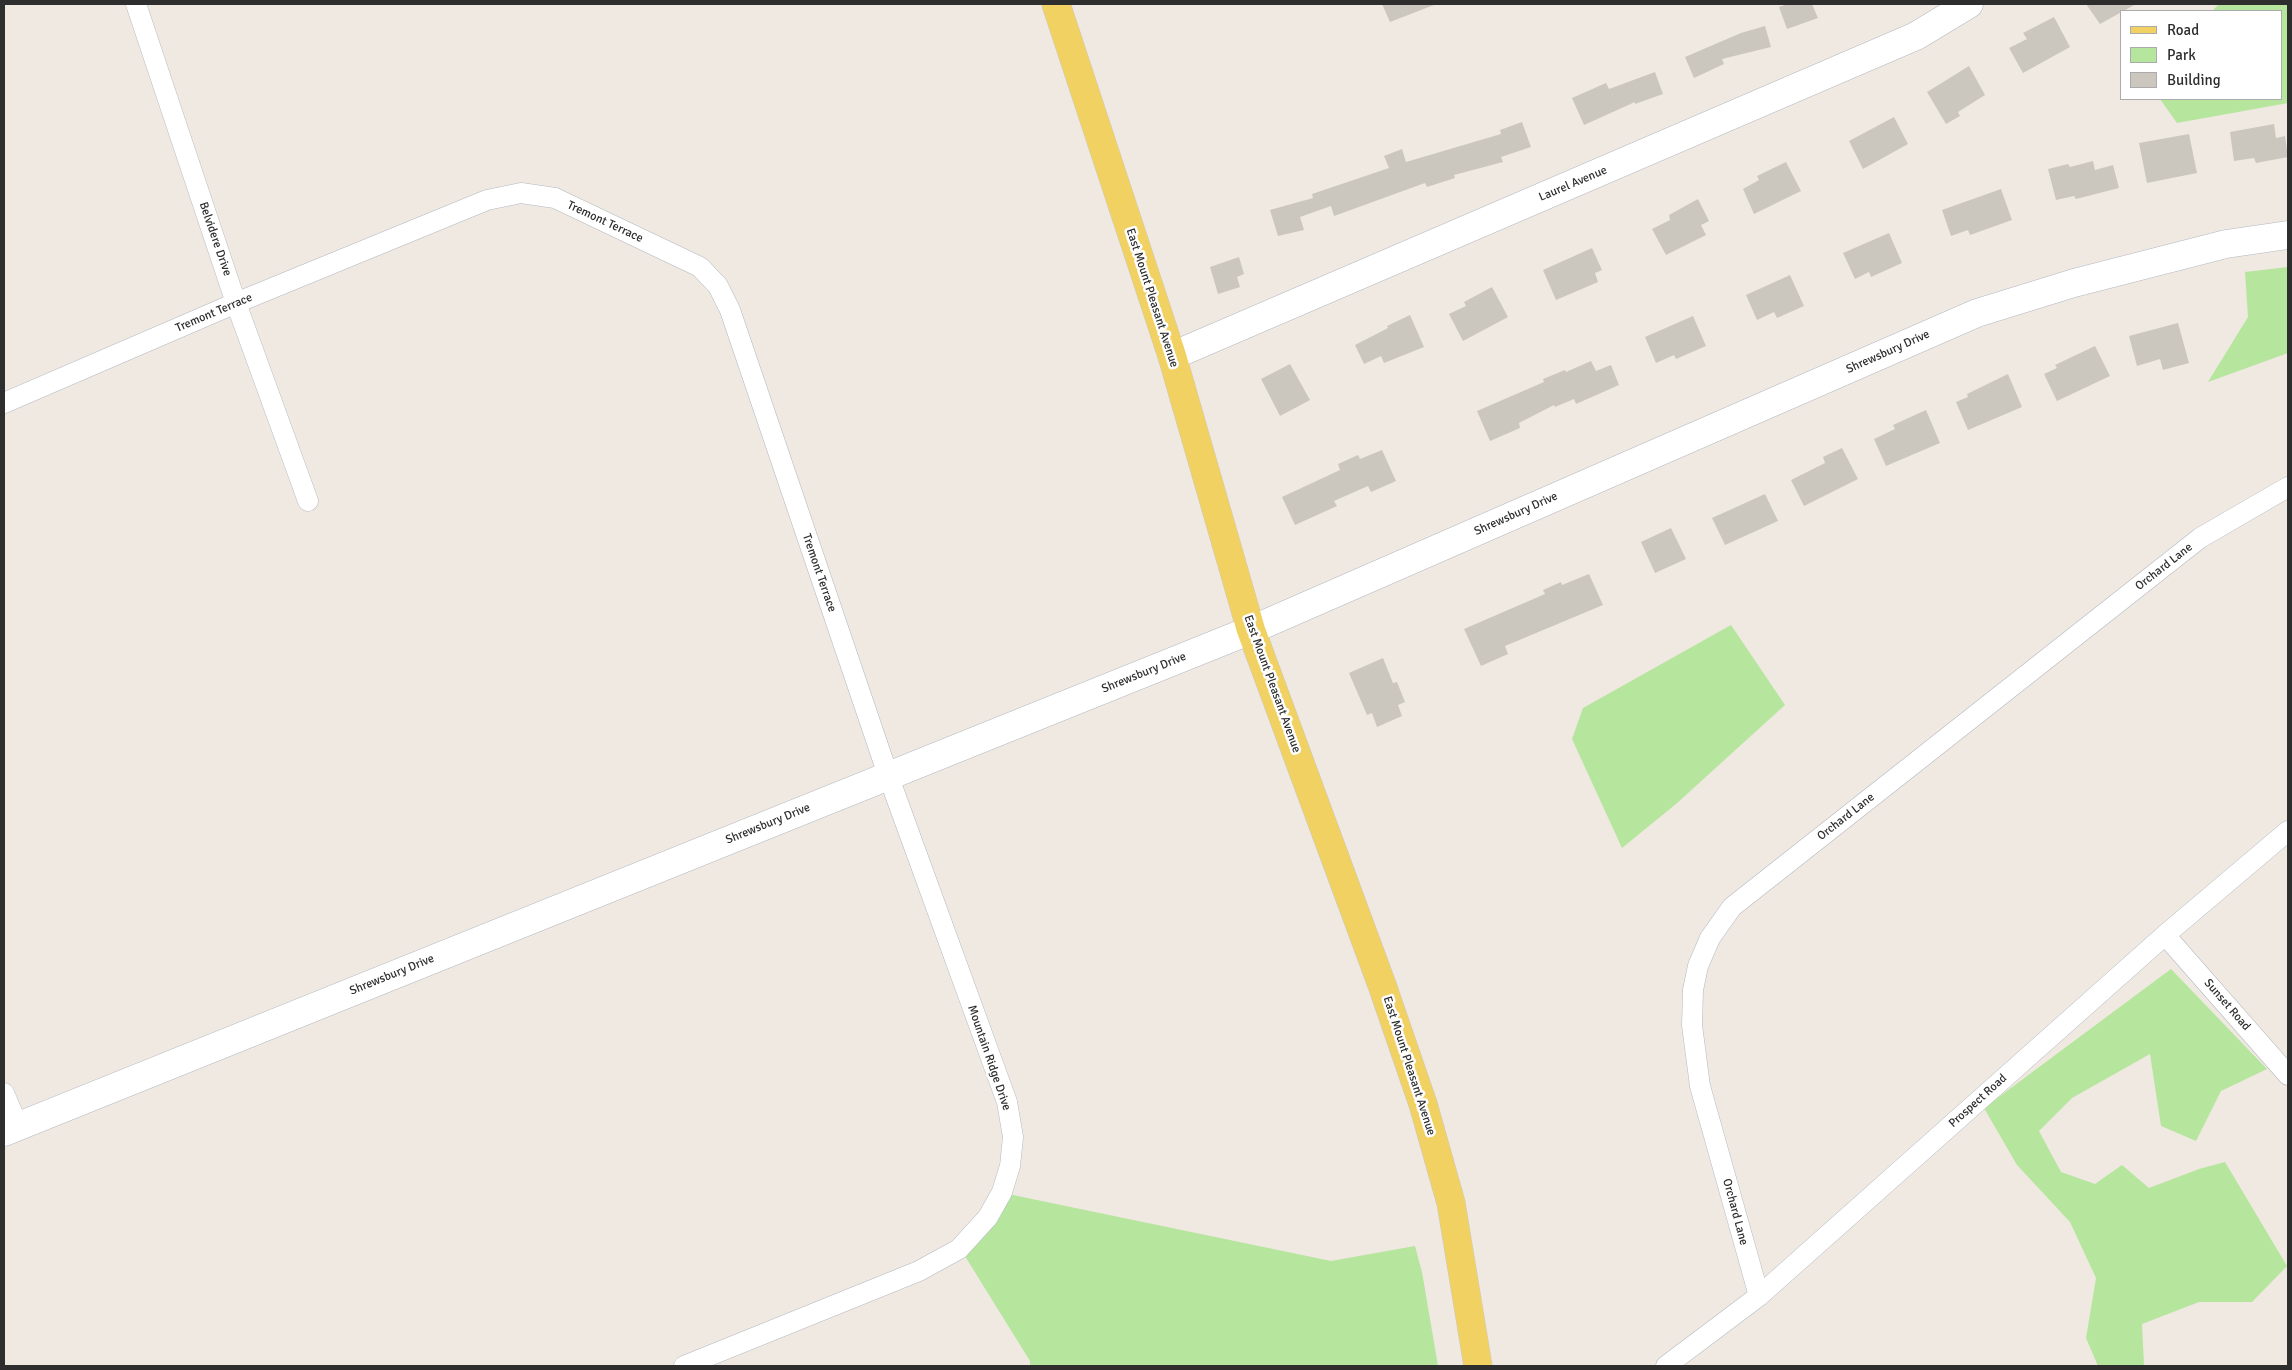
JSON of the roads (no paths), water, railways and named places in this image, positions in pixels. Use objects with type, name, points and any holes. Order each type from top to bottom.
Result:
[{"type":"main road","name":"East Mount Pleasant Avenue","points":[[1056,4],[1172,356],[1252,630],[1382,985],[1422,1104],[1451,1204],[1478,1366]]},
{"type":"main road","name":"Laurel Avenue","points":[[1172,356],[1916,36],[1969,4]]},
{"type":"main road","name":"Shrewsbury Drive","points":[[11,1128],[1252,630],[1977,313],[2074,283],[2226,244],[2288,235]]},
{"type":"street","name":"Belvidere Drive","points":[[136,4],[236,303],[308,501]]},
{"type":"street","name":"Tremont Terrace","points":[[4,404],[236,303],[488,200],[521,193],[555,198],[700,267],[718,286],[730,310],[888,775]]},
{"type":"street","name":"Orchard Lane","points":[[1758,1296],[1700,1086],[1692,1025],[1693,990],[1698,966],[1710,938],[1732,907],[2193,544],[2288,487]]},
{"type":"street","name":"Mountain Ridge Drive","points":[[684,1366],[919,1271],[959,1249],[988,1217],[1002,1192],[1010,1166],[1012,1137],[1007,1102],[888,775]]},
{"type":"street","name":"Prospect Road","points":[[1666,1366],[1758,1296],[2165,935],[2288,831]]},
{"type":"street","name":"Sunset Road","points":[[2165,935],[2288,1075]]},
{"type":"street","points":[[4,1093],[11,1128]]}]
